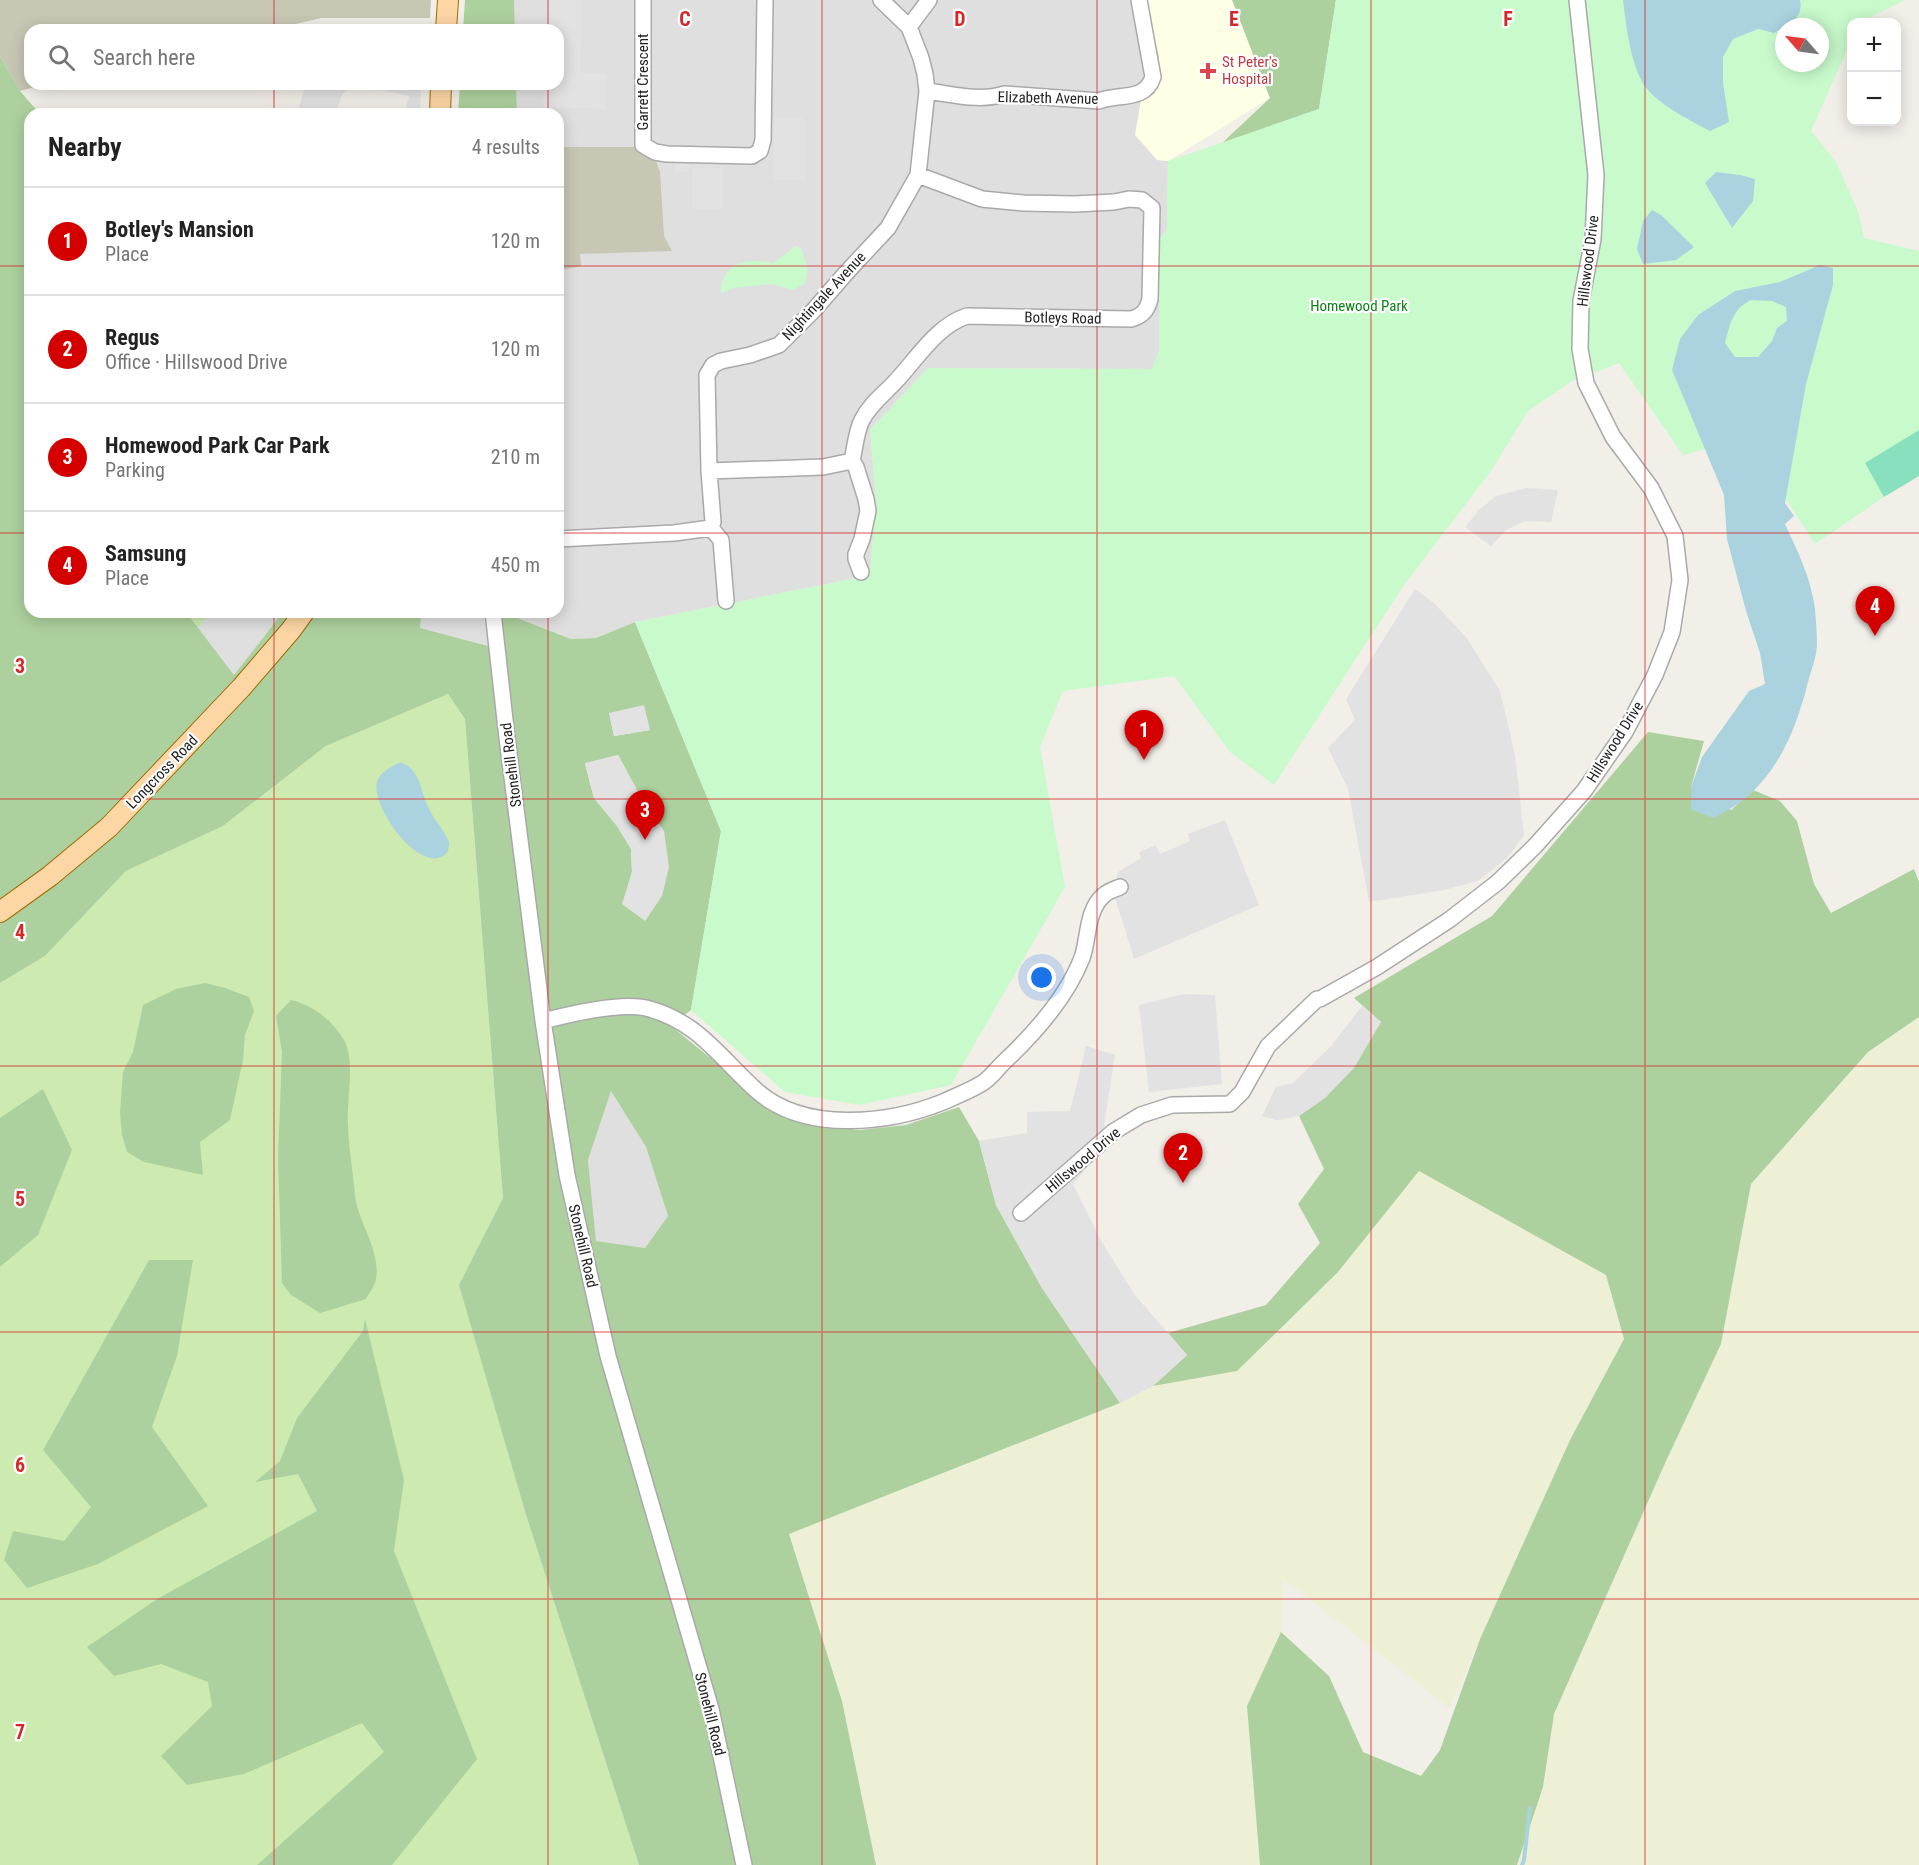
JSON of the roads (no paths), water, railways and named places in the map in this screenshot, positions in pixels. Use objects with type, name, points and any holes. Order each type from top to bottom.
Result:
[{"type":"main road","points":[[446,24],[448,0]]},
{"type":"main road","points":[[440,108],[441,90]]},
{"type":"main road","name":"Longcross Road","points":[[0,912],[50,876],[109,827],[241,688],[299,618]]},
{"type":"street","name":"Garrett Crescent","points":[[643,0],[643,145],[655,152],[667,154],[752,156],[760,151],[763,140],[765,0]]},
{"type":"street","name":"Nightingale Avenue","points":[[711,528],[713,522],[709,471],[707,375],[721,361],[750,355],[778,345],[814,310],[888,228],[918,176],[927,91],[921,58],[909,27],[881,0]]},
{"type":"street","points":[[909,27],[929,0]]},
{"type":"street","name":"Elizabeth Avenue","points":[[927,91],[967,96],[1033,95],[1099,101],[1108,97],[1145,91],[1153,77],[1140,0]]},
{"type":"street","name":"Hillswood Drive","points":[[1021,1213],[1113,1132],[1141,1115],[1172,1105],[1230,1104],[1242,1092],[1268,1046],[1317,999],[1377,967],[1449,920],[1498,882],[1535,846],[1584,791],[1625,732],[1655,675],[1671,632],[1680,580],[1675,536],[1651,488],[1613,437],[1586,383],[1580,349],[1581,301],[1593,239],[1596,175],[1577,0]]},
{"type":"street","name":"Botleys Road","points":[[852,461],[862,420],[877,398],[894,384],[928,345],[955,320],[967,316],[1131,319],[1144,313],[1150,299],[1152,208],[1142,200],[1075,204],[982,199],[918,176]]},
{"type":"street","points":[[709,471],[823,467],[852,461],[856,467],[868,511],[856,554],[861,572]]},
{"type":"street","points":[[564,539],[674,533],[711,528],[722,540],[726,600]]},
{"type":"street","name":"Stonehill Road","points":[[494,618],[543,1021],[567,1175],[608,1356],[711,1709],[744,1865]]},
{"type":"street","points":[[543,1021],[605,1008],[644,1008],[680,1021],[701,1035],[759,1092],[788,1110],[836,1121],[891,1118],[942,1102],[984,1082],[1023,1044],[1061,998],[1072,978],[1082,958],[1093,912],[1104,895],[1120,887]]},
{"type":"water","points":[[1623,0],[1800,0],[1801,7],[1796,18],[1775,18],[1774,33],[1758,29],[1733,39],[1723,57],[1723,83],[1729,122],[1710,131],[1661,102],[1648,90],[1633,60]]},
{"type":"water","points":[[1716,172],[1755,179],[1753,201],[1732,228],[1705,183]]},
{"type":"water","points":[[1652,210],[1661,215],[1694,247],[1676,260],[1643,264],[1637,249],[1643,221]]},
{"type":"water","points":[[1820,265],[1833,268],[1833,285],[1806,384],[1785,503],[1794,516],[1785,524],[1803,565],[1813,598],[1817,646],[1793,730],[1774,765],[1749,795],[1732,808],[1713,818],[1691,809],[1691,787],[1702,757],[1749,691],[1765,684],[1760,653],[1727,539],[1724,495],[1672,370],[1680,339],[1698,315],[1735,291],[1780,282]],"holes":[[[1751,300],[1772,301],[1786,307],[1787,321],[1777,328],[1772,341],[1758,357],[1735,357],[1725,343],[1730,324],[1736,313]]]},
{"type":"water","points":[[400,762],[413,770],[429,809],[449,842],[448,851],[441,857],[430,858],[419,853],[396,831],[386,817],[376,789],[378,779],[385,771]]},
{"type":"waterway","points":[[1522,1865],[1530,1808]]},
{"type":"place","name":"St Peter's Hospital","points":[[1208,71]]},
{"type":"place","name":"Samsung","points":[[1875,636]]},
{"type":"place","name":"Botley's Mansion","points":[[1144,760]]},
{"type":"place","name":"Homewood Park Car Park","points":[[645,840]]},
{"type":"place","name":"Regus","points":[[1183,1183]]},
{"type":"park label","name":"Homewood Park","points":[[1359,306]]}]
